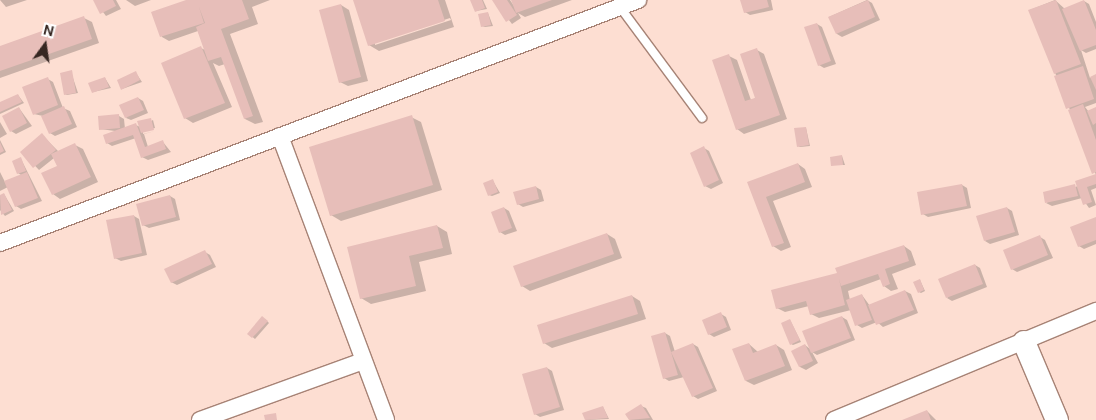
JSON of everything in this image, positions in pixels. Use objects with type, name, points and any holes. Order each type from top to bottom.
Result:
[{"type":"street","points":[[0,243],[638,0]]},
{"type":"street","points":[[280,136],[386,420]]},
{"type":"street","points":[[834,420],[1096,311]]},
{"type":"street","points":[[1024,342],[1057,420]]},
{"type":"street","points":[[200,420],[363,361]]},
{"type":"lane","points":[[620,7],[702,118]]},
{"type":"building","points":[[93,0],[113,0],[116,6],[100,14]]},
{"type":"building","points":[[186,0],[242,0],[249,19],[221,29],[253,116],[244,119],[221,57],[208,61],[196,27],[205,23],[199,7],[204,23],[160,37],[151,12]]},
{"type":"building","points":[[353,0],[438,0],[445,21],[368,46]]},
{"type":"building","points":[[470,0],[482,0],[485,8],[475,12]]},
{"type":"building","points":[[492,0],[507,0],[517,15],[506,22]]},
{"type":"building","points":[[511,0],[552,0],[516,13]]},
{"type":"building","points":[[740,0],[767,0],[769,7],[744,13]]},
{"type":"building","points":[[868,0],[875,17],[836,34],[828,17]]},
{"type":"building","points":[[1056,0],[1081,64],[1054,74],[1028,10]]},
{"type":"building","points":[[1084,0],[1096,30],[1096,45],[1080,51],[1062,9]]},
{"type":"building","points":[[341,4],[361,77],[339,83],[319,10]]},
{"type":"building","points":[[488,12],[491,25],[481,27],[478,14]]},
{"type":"building","points":[[84,16],[92,39],[0,71],[0,46]]},
{"type":"building","points":[[817,23],[831,61],[818,66],[804,27]]},
{"type":"building","points":[[201,46],[225,103],[184,119],[161,63]]},
{"type":"building","points":[[757,48],[780,115],[736,130],[712,60],[729,54],[745,101],[755,98],[740,54]]},
{"type":"building","points":[[1083,66],[1094,99],[1066,109],[1054,76]]},
{"type":"building","points":[[72,70],[76,93],[64,95],[60,73]]},
{"type":"building","points":[[136,71],[140,80],[121,90],[117,80]]},
{"type":"building","points":[[1096,74],[1096,90],[1090,77]]},
{"type":"building","points":[[48,77],[58,105],[33,115],[22,87]]},
{"type":"building","points":[[105,77],[109,87],[92,93],[88,83]]},
{"type":"building","points":[[18,94],[22,102],[0,112],[0,102]]},
{"type":"building","points":[[138,97],[144,110],[125,118],[119,105]]},
{"type":"building","points":[[1083,104],[1096,140],[1096,172],[1092,174],[1068,110]]},
{"type":"building","points":[[64,106],[72,124],[49,134],[41,116]]},
{"type":"building","points":[[19,107],[27,123],[10,132],[2,116]]},
{"type":"building","points":[[1096,107],[1096,123],[1093,125],[1087,111]]},
{"type":"building","points":[[119,114],[120,128],[99,130],[98,116]]},
{"type":"building","points":[[412,115],[433,185],[330,216],[309,147]]},
{"type":"building","points":[[151,118],[154,130],[141,133],[137,121]]},
{"type":"building","points":[[136,123],[145,147],[163,140],[166,149],[141,158],[133,135],[106,144],[103,135]]},
{"type":"building","points":[[806,127],[809,145],[797,147],[794,128]]},
{"type":"building","points":[[42,133],[56,150],[33,168],[20,152]]},
{"type":"building","points":[[0,142],[4,151],[0,153]]},
{"type":"building","points":[[75,143],[91,177],[52,195],[41,173],[57,166],[51,154]]},
{"type":"building","points":[[704,146],[719,180],[704,187],[690,153]]},
{"type":"building","points":[[842,155],[843,165],[831,166],[830,157]]},
{"type":"building","points":[[21,157],[26,171],[17,174],[12,161]]},
{"type":"building","points":[[798,163],[805,182],[766,197],[784,243],[772,247],[747,182]]},
{"type":"building","points":[[27,172],[38,198],[15,207],[4,181]]},
{"type":"building","points":[[1096,174],[1096,184],[1087,187],[1092,202],[1083,205],[1075,181]]},
{"type":"building","points":[[493,179],[498,192],[488,196],[483,183]]},
{"type":"building","points":[[962,184],[967,206],[921,215],[917,192]]},
{"type":"building","points":[[1075,184],[1078,196],[1045,203],[1043,192]]},
{"type":"building","points":[[536,186],[539,199],[517,205],[513,192]]},
{"type":"building","points":[[4,193],[12,210],[1,215],[0,195]]},
{"type":"building","points":[[170,195],[176,217],[142,226],[136,204]]},
{"type":"building","points":[[504,207],[512,228],[499,233],[491,212]]},
{"type":"building","points":[[1007,207],[1015,232],[984,241],[976,216]]},
{"type":"building","points":[[134,215],[142,253],[114,259],[106,220]]},
{"type":"building","points":[[1096,217],[1096,240],[1078,247],[1070,227]]},
{"type":"building","points":[[437,225],[443,248],[409,256],[416,286],[360,299],[347,247]]},
{"type":"building","points":[[607,233],[614,254],[521,287],[513,266]]},
{"type":"building","points":[[1040,235],[1048,255],[1011,270],[1003,250]]},
{"type":"building","points":[[904,245],[909,261],[885,269],[890,284],[883,287],[878,274],[841,286],[839,279],[845,305],[810,315],[806,301],[776,309],[771,290],[837,273],[835,268]]},
{"type":"building","points":[[205,250],[212,264],[171,283],[164,269]]},
{"type":"building","points":[[975,264],[983,284],[946,298],[938,279]]},
{"type":"building","points":[[920,279],[924,290],[918,293],[913,282]]},
{"type":"building","points":[[905,290],[914,310],[876,325],[868,305]]},
{"type":"building","points":[[862,294],[872,320],[855,326],[846,300]]},
{"type":"building","points":[[632,295],[638,314],[543,344],[537,325]]},
{"type":"building","points":[[721,312],[727,327],[708,335],[702,320]]},
{"type":"building","points":[[262,316],[268,321],[252,338],[247,334]]},
{"type":"building","points":[[842,316],[851,338],[811,353],[802,331]]},
{"type":"building","points":[[790,319],[800,340],[790,345],[781,323]]},
{"type":"building","points":[[665,332],[678,375],[663,379],[651,336]]},
{"type":"building","points":[[693,343],[713,388],[692,397],[671,352]]},
{"type":"building","points":[[749,343],[753,353],[776,344],[785,366],[745,381],[732,349]]},
{"type":"building","points":[[805,344],[813,361],[799,367],[791,351]]},
{"type":"building","points":[[547,367],[560,407],[534,415],[522,374]]},
{"type":"building","points":[[641,404],[650,418],[629,420],[625,414]]},
{"type":"building","points":[[603,406],[608,418],[585,420],[582,413]]},
{"type":"building","points":[[927,410],[931,420],[902,420]]},
{"type":"building","points":[[276,413],[277,420],[265,420],[264,415]]}]
